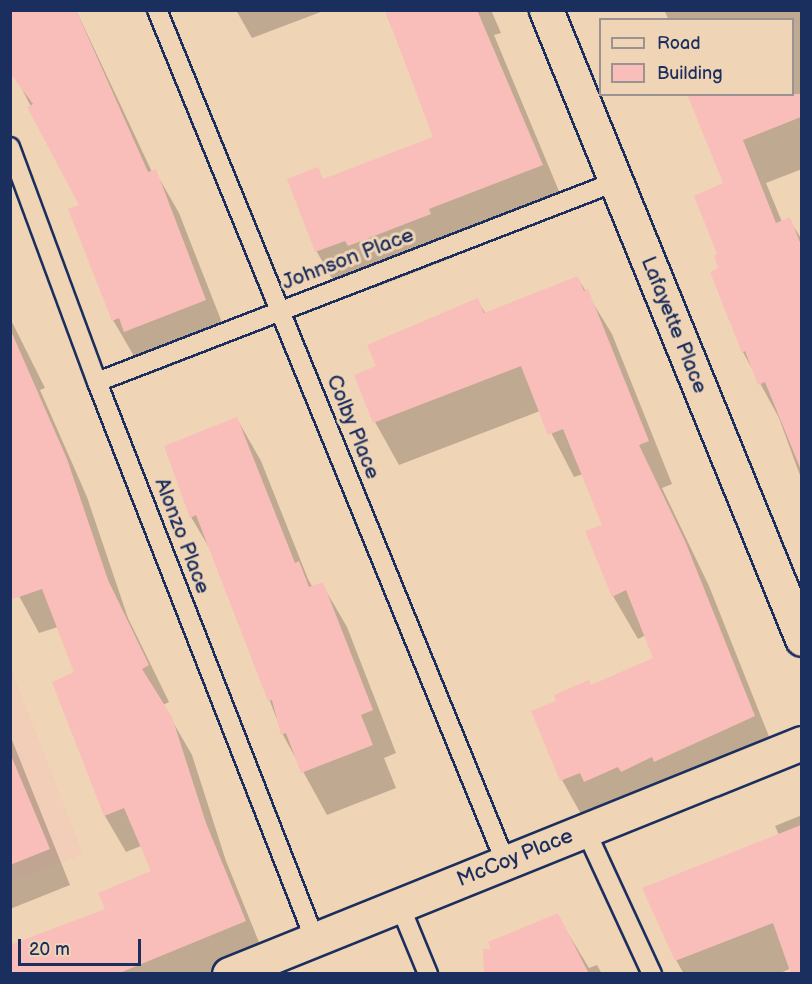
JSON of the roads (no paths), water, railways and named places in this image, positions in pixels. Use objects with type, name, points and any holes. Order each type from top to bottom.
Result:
[{"type":"street","name":"Lafayette Place","points":[[546,10],[801,639]]},
{"type":"street","name":"McCoy Place","points":[[229,974],[801,743]]},
{"type":"lane","name":"Colby Place","points":[[156,10],[281,308],[505,861]]},
{"type":"lane","name":"Alonzo Place","points":[[10,147],[98,382],[315,940]]},
{"type":"lane","name":"Johnson Place","points":[[98,382],[281,308],[615,182]]},
{"type":"lane","points":[[585,829],[652,974]]},
{"type":"lane","points":[[400,906],[428,974]]}]
